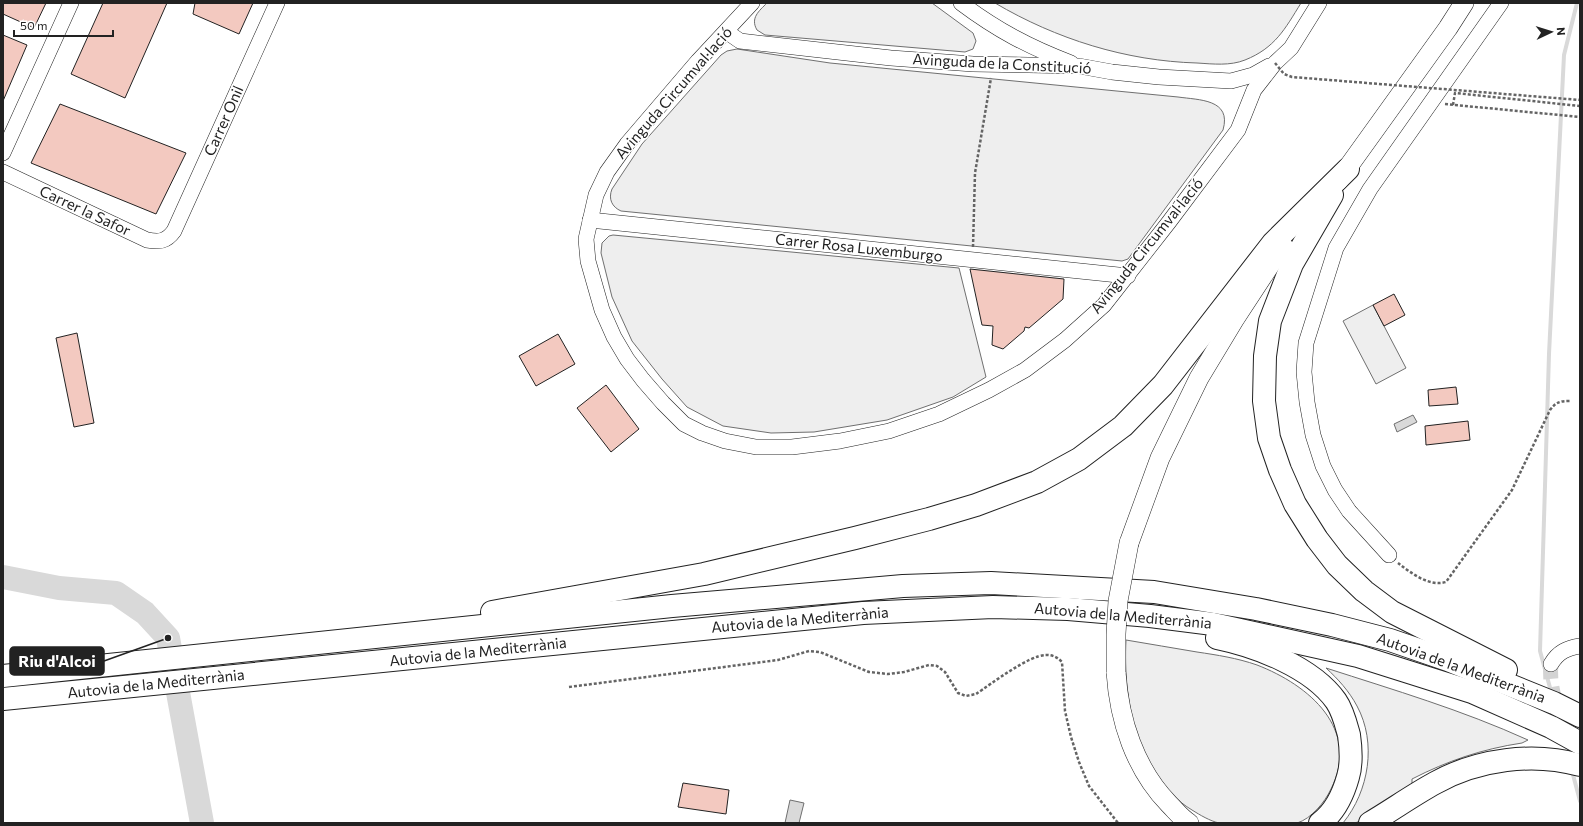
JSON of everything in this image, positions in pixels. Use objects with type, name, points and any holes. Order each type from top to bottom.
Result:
[{"type":"highway","points":[[475,621],[704,574],[929,519],[976,505],[1037,482],[1079,459],[1123,426],[1163,385],[1273,243],[1348,169]]},
{"type":"highway","points":[[1348,169],[1292,264],[1270,321],[1265,356],[1264,401],[1269,438],[1280,470],[1295,504],[1317,539],[1337,565],[1364,591],[1392,612],[1523,678],[1554,703]]},
{"type":"highway","name":"Autovia de la Mediterrània","points":[[3,676],[302,644],[366,628],[672,606],[903,586],[991,582],[1154,592],[1256,608],[1332,625],[1390,640],[1448,660],[1554,703],[1580,716]]},
{"type":"highway","name":"Autovia de la Mediterrània","points":[[3,699],[863,613],[993,607],[1068,609],[1213,624],[1358,656],[1472,692],[1551,727],[1580,743]]},
{"type":"highway","points":[[1156,617],[1182,631],[1220,638],[1273,655],[1307,674],[1325,688],[1337,702],[1346,721],[1351,768],[1344,790],[1336,806],[1320,823]]},
{"type":"highway","points":[[1370,823],[1436,782],[1467,769],[1500,761],[1535,758],[1580,764]]},
{"type":"main road","points":[[1190,823],[1183,819],[1160,795],[1149,780],[1136,754],[1124,723],[1118,696],[1116,672],[1116,634],[1118,601],[1129,543],[1160,458],[1199,378],[1234,320],[1272,262],[1348,169],[1464,3]]},
{"type":"street","points":[[3,154],[71,3]]},
{"type":"street","name":"Carrer Onil","points":[[169,238],[174,232],[277,3]]},
{"type":"street","name":"Avinguda Circumval·lació","points":[[752,3],[727,32],[698,61],[627,144],[607,172],[596,195],[586,239],[588,261],[594,287],[602,310],[627,359],[663,402],[684,424],[702,433],[725,441],[756,447],[792,447],[840,441],[889,431],[939,414],[1026,370],[1065,340],[1104,305],[1128,276],[1238,130],[1254,90],[1275,63],[1291,48],[1319,3]]},
{"type":"street","points":[[961,3],[1007,35],[1035,49],[1080,66]]},
{"type":"street","points":[[1389,555],[1349,511],[1335,490],[1323,466],[1313,435],[1307,402],[1304,372],[1306,343],[1336,248],[1370,189],[1501,3]]},
{"type":"street","name":"Avinguda de la Constitució","points":[[727,32],[740,41],[891,58],[994,65],[1080,66],[1112,72],[1159,77],[1231,81],[1253,75],[1275,63]]},
{"type":"street","name":"Carrer la Safor","points":[[3,172],[147,240],[162,241],[169,238]]},
{"type":"street","name":"Carrer Rosa Luxemburgo","points":[[590,220],[1128,276]]},
{"type":"street","points":[[1551,664],[1555,657],[1562,651],[1580,646]]},
{"type":"path","points":[[1275,63],[1284,74],[1292,77],[1580,100]]},
{"type":"path","points":[[973,260],[972,229],[975,173],[994,65]]},
{"type":"path","points":[[1580,106],[1455,94],[1453,105],[1580,117]]},
{"type":"path","points":[[1389,555],[1424,580],[1440,584],[1446,582],[1512,490],[1550,410],[1555,403],[1560,401],[1570,401]]},
{"type":"path","points":[[569,687],[778,660],[809,651],[820,652],[868,672],[888,674],[904,672],[929,665],[936,666],[945,672],[958,693],[966,696],[976,694],[1032,658],[1045,655],[1057,656],[1062,662],[1065,711],[1079,762],[1089,786],[1118,823]]},
{"type":"shaded area","points":[[767,3],[932,3],[973,33],[976,41],[973,49],[965,52],[765,35],[757,30],[754,22],[756,15]]},
{"type":"shaded area","points":[[995,3],[1301,3],[1278,37],[1264,50],[1239,62],[1209,64],[1144,58],[1092,46],[1042,27]]},
{"type":"shaded area","points":[[737,49],[830,63],[1195,99],[1212,103],[1218,107],[1223,112],[1225,120],[1223,130],[1128,259],[1122,261],[621,211],[615,207],[610,196],[612,189],[642,144],[721,55],[727,51]]},
{"type":"shaded area","points":[[613,235],[959,268],[986,377],[953,397],[887,420],[814,432],[771,433],[723,426],[687,407],[662,379],[632,341],[612,297],[601,253],[602,243],[609,236]]},
{"type":"shaded area","points":[[1373,305],[1406,368],[1376,384],[1343,321]]},
{"type":"shaded area","points":[[1413,415],[1417,422],[1397,432],[1394,424]]},
{"type":"shaded area","points":[[1126,640],[1220,656],[1257,665],[1295,684],[1311,697],[1325,712],[1334,729],[1339,747],[1339,767],[1331,789],[1321,804],[1307,818],[1297,823],[1228,824],[1219,823],[1205,818],[1173,795],[1158,778],[1146,757],[1137,735],[1127,687]]},
{"type":"shaded area","points":[[1326,668],[1453,710],[1528,740],[1522,743],[1465,756],[1425,773],[1412,779],[1412,789],[1365,819],[1355,823],[1343,823],[1352,810],[1364,782],[1368,751],[1367,735],[1363,720],[1354,701],[1335,676]]},
{"type":"shaded area","points":[[790,800],[804,803],[799,823],[785,823]]},
{"type":"building","points":[[3,3],[46,3],[34,28],[3,14]]},
{"type":"building","points":[[103,3],[167,3],[125,98],[71,74]]},
{"type":"building","points":[[195,3],[253,3],[239,34],[193,14]]},
{"type":"building","points":[[3,35],[27,45],[3,101]]},
{"type":"building","points":[[60,104],[186,153],[156,214],[31,163]]},
{"type":"building","points":[[970,269],[1064,279],[1063,299],[1029,328],[1025,327],[1024,331],[1003,349],[992,345],[993,326],[982,325]]},
{"type":"building","points":[[1394,294],[1405,315],[1384,326],[1373,305]]},
{"type":"building","points":[[77,333],[94,423],[74,427],[56,338]]},
{"type":"building","points":[[558,334],[575,364],[536,386],[519,356]]},
{"type":"building","points":[[606,385],[639,429],[611,452],[577,408]]},
{"type":"building","points":[[1456,387],[1458,404],[1429,406],[1428,390]]},
{"type":"building","points":[[1468,421],[1470,440],[1426,445],[1425,426]]},
{"type":"building","points":[[683,783],[729,790],[726,814],[678,807]]},
{"type":"waterway","points":[[1552,695],[1540,651],[1549,354],[1564,55],[1577,3]]},
{"type":"waterway","points":[[3,577],[59,588],[116,593],[145,613],[168,638],[202,823]]},
{"type":"waterway","points":[[1572,771],[1580,801]]},
{"type":"tunnel","points":[[1551,664],[1551,684],[1553,693],[1559,713],[1572,740]]},
{"type":"place","name":"Riu d'Alcoi","points":[[168,638]]}]
